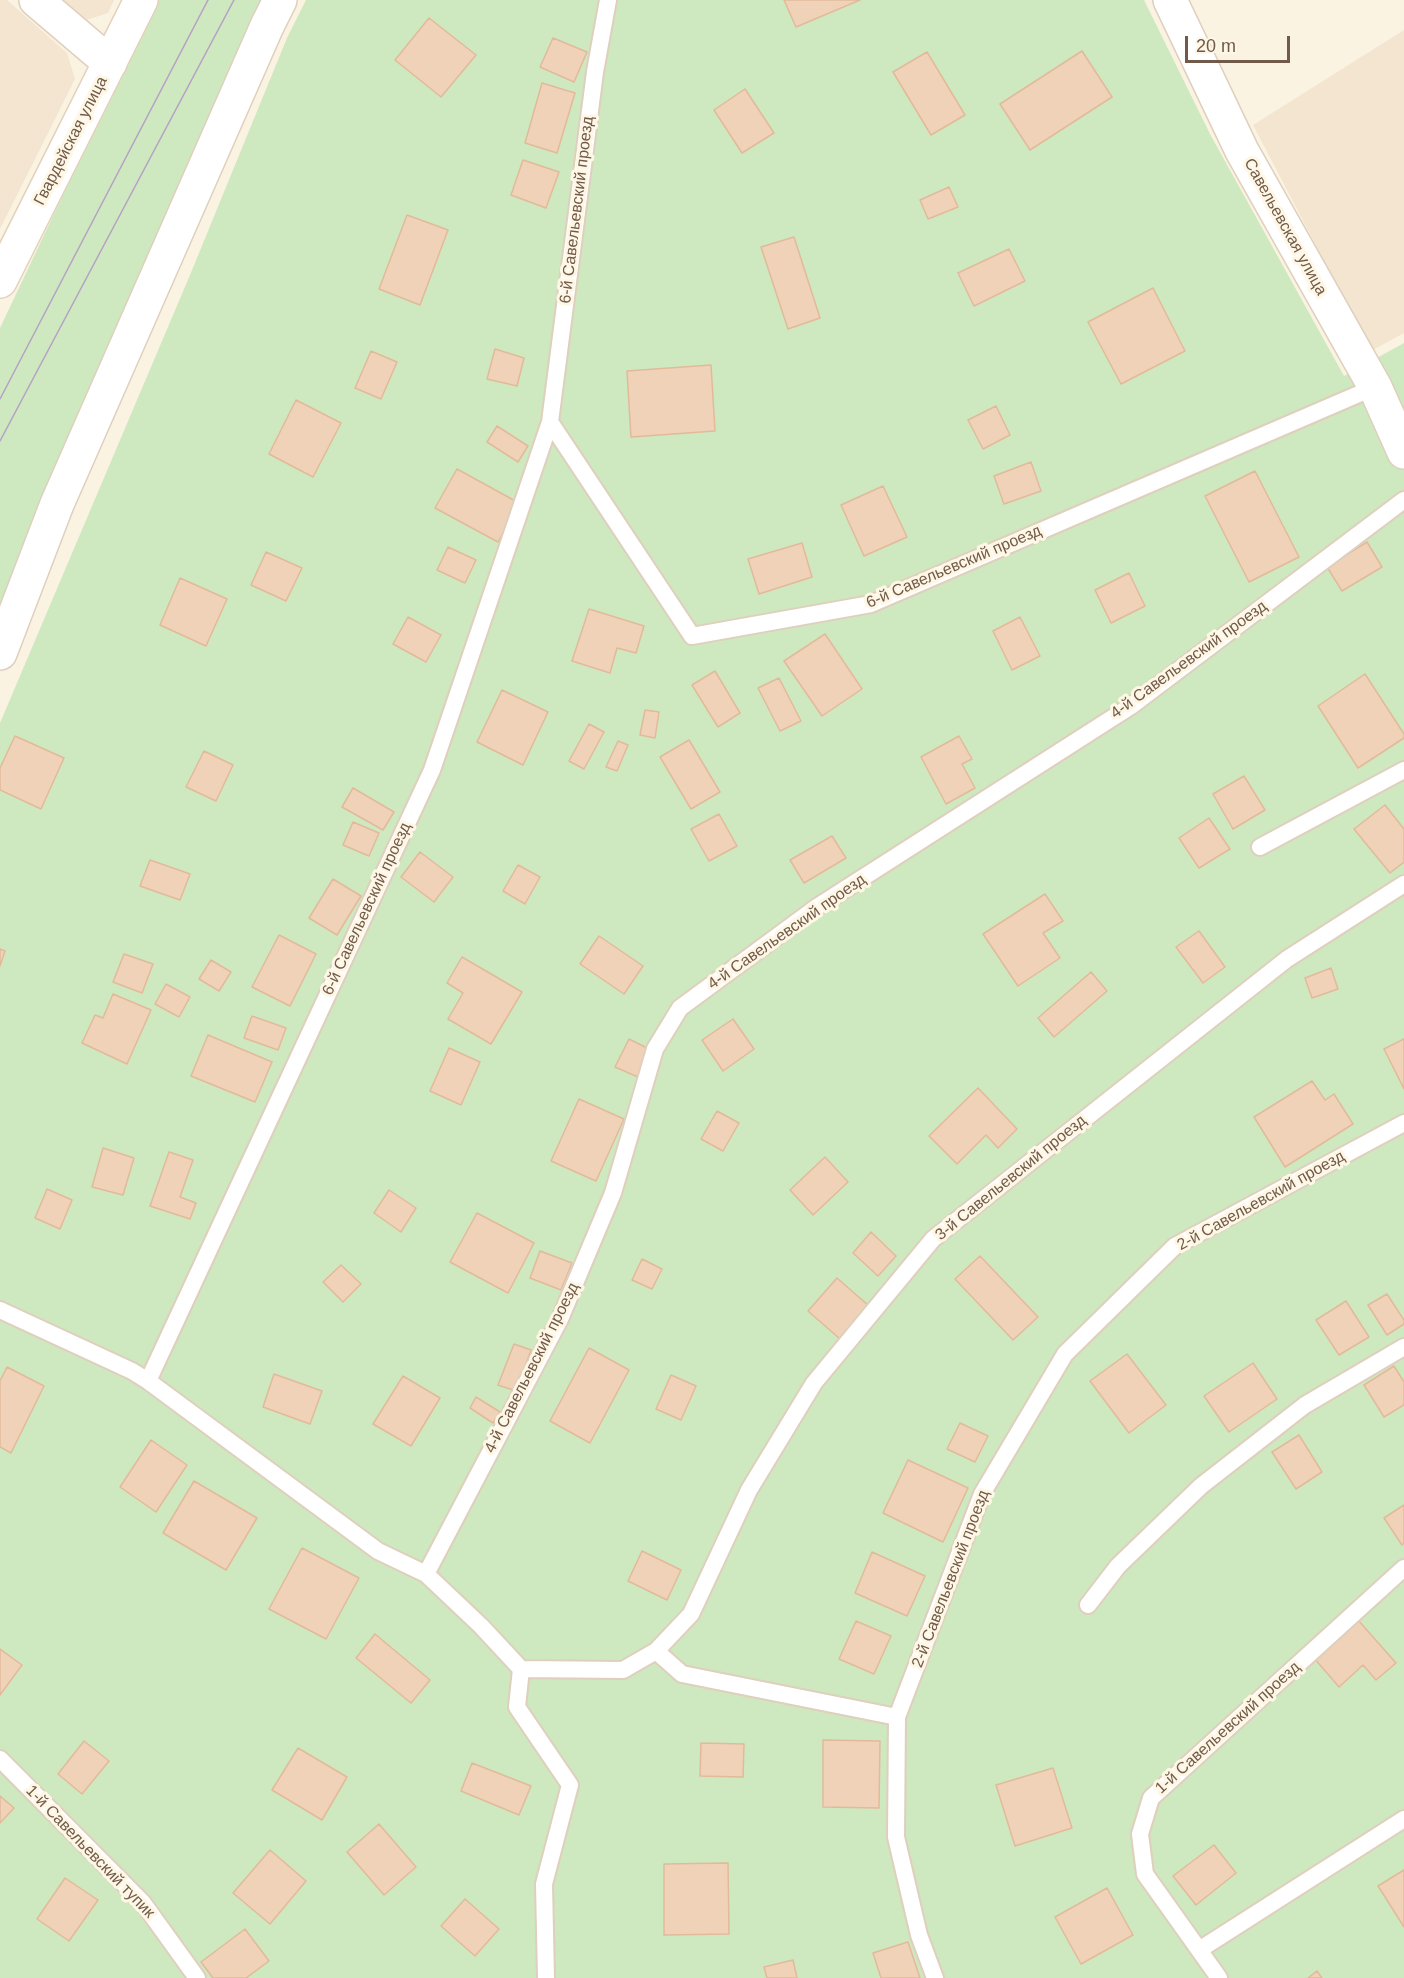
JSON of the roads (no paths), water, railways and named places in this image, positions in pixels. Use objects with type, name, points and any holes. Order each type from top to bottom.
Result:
[{"type":"street","points":[[36,0],[110,63]]},
{"type":"street","name":"Гвардейская улица","points":[[0,281],[141,0]]},
{"type":"street","points":[[0,654],[57,504],[280,0]]},
{"type":"street","name":"Савельевская улица","points":[[1170,0],[1242,151],[1375,387],[1404,452]]},
{"type":"lane","name":"6-й Савельевский проезд","points":[[148,1381],[432,770],[550,422],[594,72],[608,0]]},
{"type":"lane","name":"6-й Савельевский проезд","points":[[550,422],[692,636],[872,604],[1375,387]]},
{"type":"lane","name":"4-й Савельевский проезд","points":[[426,1574],[560,1319],[613,1193],[655,1049],[680,1008],[817,907],[1131,706],[1404,500]]},
{"type":"lane","points":[[1260,847],[1404,770]]},
{"type":"lane","name":"3-й Савельевский проезд","points":[[656,1651],[691,1614],[749,1490],[814,1383],[933,1239],[1287,958],[1404,884]]},
{"type":"lane","name":"2-й Савельевский проезд","points":[[935,1978],[920,1935],[896,1837],[897,1718],[982,1494],[1065,1354],[1175,1246],[1404,1123]]},
{"type":"lane","points":[[0,1310],[132,1371],[148,1381],[378,1551],[426,1574],[481,1626],[520,1669],[517,1707],[570,1785],[544,1884],[546,1978]]},
{"type":"lane","points":[[1088,1605],[1118,1566],[1201,1486],[1305,1405],[1404,1347]]},
{"type":"lane","name":"1-й Савельевский проезд","points":[[1219,1978],[1145,1874],[1140,1834],[1151,1798],[1404,1568]]},
{"type":"lane","points":[[520,1669],[623,1670],[656,1651],[682,1674],[897,1718]]},
{"type":"lane","name":"1-й Савельевский тупик","points":[[0,1759],[143,1903],[197,1978]]},
{"type":"lane","points":[[1199,1950],[1404,1819]]},
{"type":"tram line","points":[[0,399],[208,0]]},
{"type":"tram line","points":[[0,441],[234,0]]}]
